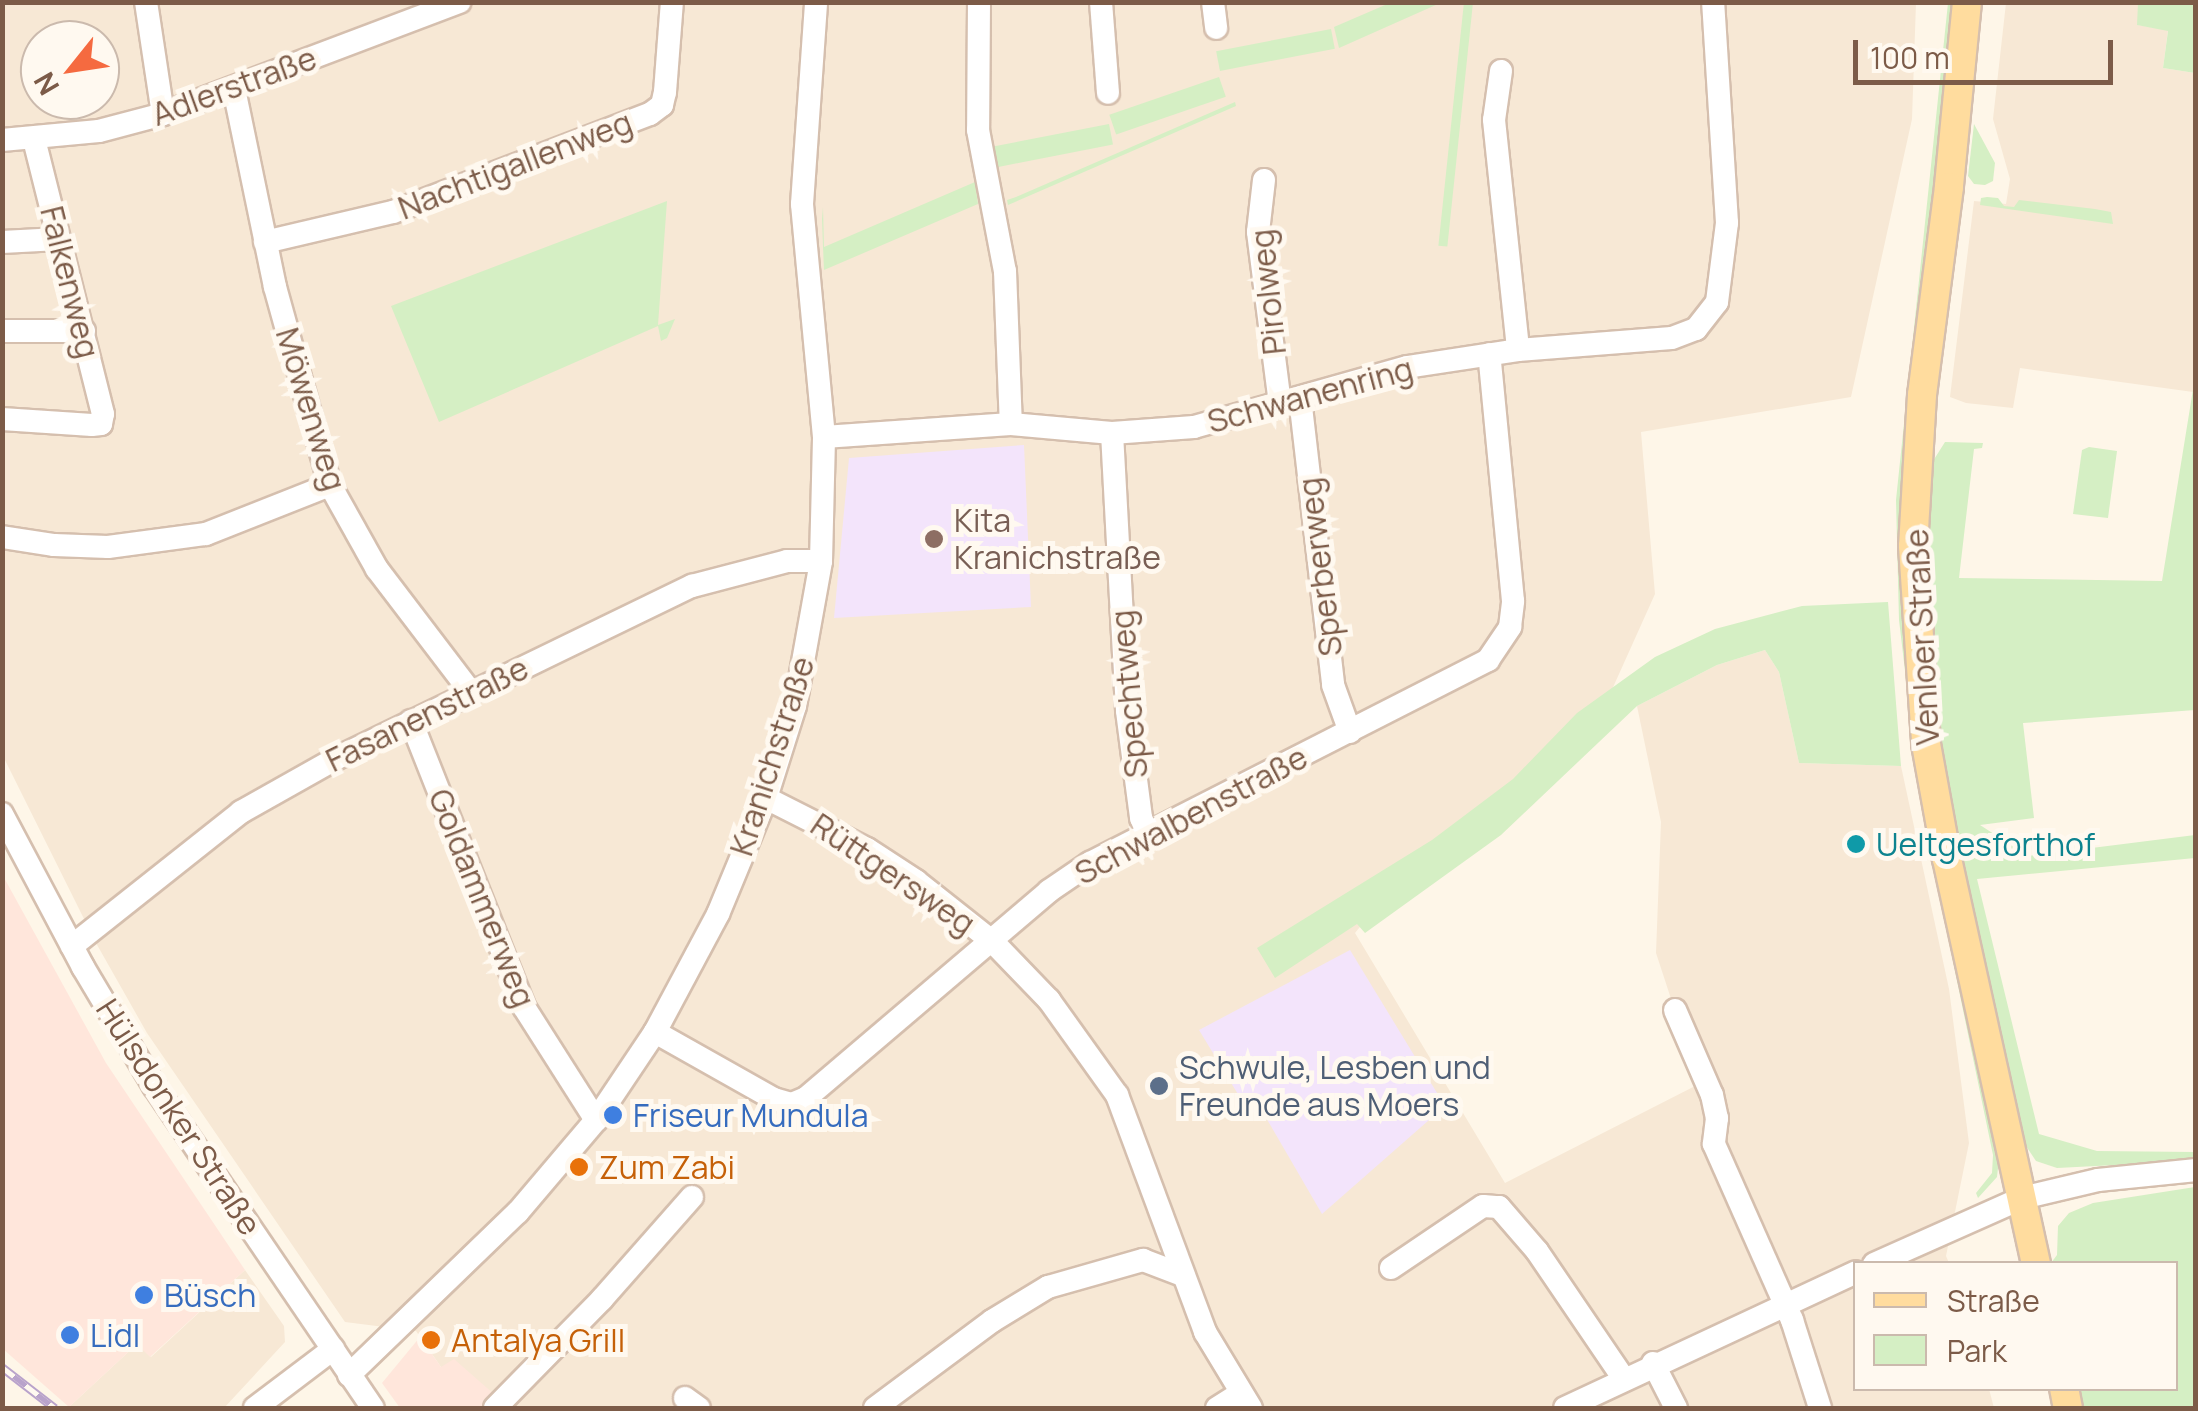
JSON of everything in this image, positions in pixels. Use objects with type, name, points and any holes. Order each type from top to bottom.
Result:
[{"type":"main road","name":"Venloer Straße","points":[[1967,2],[1950,187],[1922,395],[1913,546],[1926,744],[2035,1261]]},
{"type":"street","points":[[146,2],[164,114]]},
{"type":"street","name":"Adlerstraße","points":[[2,140],[99,132],[164,114],[234,89],[396,13],[460,2]]},
{"type":"street","name":"Nachtigallenweg","points":[[264,242],[393,212],[650,114],[662,105],[665,92],[672,2]]},
{"type":"street","name":"Kranichstraße","points":[[348,1374],[518,1212],[596,1120],[655,1032],[718,914],[766,798],[795,706],[822,561],[824,436],[802,204],[816,2]]},
{"type":"street","points":[[978,2],[978,130],[1005,271],[1011,424]]},
{"type":"street","points":[[1102,2],[1108,94]]},
{"type":"street","points":[[1213,2],[1216,28]]},
{"type":"street","name":"Schwanenring","points":[[824,436],[1011,424],[1112,432],[1194,427],[1407,366],[1518,350],[1672,338],[1696,328],[1711,316],[1722,285],[1727,223],[1714,2]]},
{"type":"street","points":[[1501,71],[1494,120],[1518,350]]},
{"type":"street","name":"Möwenweg","points":[[234,89],[264,242],[330,486],[378,569],[470,692]]},
{"type":"street","name":"Falkenweg","points":[[2,420],[101,424],[103,414],[34,140]]},
{"type":"street","name":"Pirolweg","points":[[1264,180],[1258,232],[1290,401]]},
{"type":"street","points":[[2,242],[59,239]]},
{"type":"street","points":[[2,331],[84,331]]},
{"type":"street","name":"Schwalbenstraße","points":[[655,1032],[774,1099],[792,1104],[806,1098],[994,942],[1049,891],[1148,834],[1488,660],[1510,627],[1513,601],[1488,354]]},
{"type":"street","name":"Sperberweg","points":[[1290,401],[1333,685],[1350,732]]},
{"type":"street","name":"Spechtweg","points":[[1112,432],[1127,712],[1141,818],[1148,834]]},
{"type":"street","points":[[2,537],[54,546],[108,546],[206,534],[330,486]]},
{"type":"street","name":"Fasanenstraße","points":[[72,946],[241,812],[410,722],[692,586],[787,561],[822,561]]},
{"type":"street","name":"Goldammerweg","points":[[410,722],[524,1007],[596,1120]]},
{"type":"street","name":"Rüttgersweg","points":[[766,798],[867,849],[994,942],[1048,1000],[1116,1094],[1180,1274],[1205,1332],[1246,1401]]},
{"type":"street","name":"Hülsdonker Straße","points":[[2,814],[72,946],[154,1086],[373,1408]]},
{"type":"street","points":[[1675,1010],[1712,1095],[1717,1118],[1714,1144],[1785,1304],[1820,1408]]},
{"type":"street","points":[[1881,1261],[2022,1198],[2098,1180],[2196,1170]]},
{"type":"street","points":[[495,1408],[602,1299],[692,1197]]},
{"type":"street","points":[[1391,1268],[1483,1206],[1498,1206],[1537,1250],[1624,1379]]},
{"type":"street","points":[[876,1408],[992,1321],[1048,1287],[1143,1260],[1180,1274]]},
{"type":"street","points":[[1564,1408],[1653,1363],[1853,1273]]},
{"type":"street","points":[[255,1408],[333,1350]]},
{"type":"street","points":[[1653,1363],[1676,1408]]},
{"type":"street","points":[[1217,1408],[1246,1401]]},
{"type":"shaded area","points":[[3,3],[1916,3],[1912,119],[1851,397],[1641,432],[1655,594],[1610,694],[1508,802],[1398,880],[1355,933],[1505,1183],[1699,1084],[1656,953],[1661,822],[1637,706],[1717,665],[1765,650],[1779,672],[1799,763],[1901,766],[1949,989],[1969,1143],[1948,1261],[1853,1261],[1853,1391],[1990,1391],[1994,1408],[482,1408],[494,1396],[441,1367],[416,1331],[345,1322],[147,1033],[96,943],[3,756]]},
{"type":"shaded area","points":[[2006,3],[2138,3],[2138,25],[2168,30],[2163,68],[2195,73],[2193,392],[2020,368],[2013,408],[1966,403],[1950,397],[1974,201],[2006,204],[2010,179],[1993,119]]},
{"type":"shaded area","name":"Kita Kranichstraße","points":[[1024,445],[1031,607],[834,618],[849,458]]},
{"type":"shaded area","points":[[2,874],[106,1063],[245,1270],[150,1357],[137,1344],[69,1407],[3,1349]]},
{"type":"shaded area","points":[[1350,950],[1445,1106],[1322,1214],[1261,1109],[1250,1114],[1199,1030]]},
{"type":"shaded area","points":[[245,1270],[284,1326],[285,1342],[224,1408],[69,1407],[137,1344],[151,1357]]},
{"type":"shaded area","points":[[420,1337],[441,1367],[454,1359],[495,1395],[482,1408],[400,1408],[382,1383]]},
{"type":"green space","points":[[1392,2],[1438,4],[1339,48],[1334,27]]},
{"type":"green space","points":[[1464,2],[1473,3],[1447,247],[1438,246]]},
{"type":"green space","points":[[1948,3],[1955,3],[1912,367],[1902,491],[1903,564],[1924,786],[1919,790],[1899,620],[1896,500]]},
{"type":"green space","points":[[2138,3],[2195,3],[2195,73],[2163,68],[2168,31],[2137,25]]},
{"type":"green space","points":[[1331,29],[1335,49],[1220,71],[1216,51]]},
{"type":"green space","points":[[1219,77],[1226,97],[1116,135],[1109,115]]},
{"type":"green space","points":[[1235,102],[1236,106],[1008,205],[1007,200]]},
{"type":"green space","points":[[1109,124],[1113,145],[997,167],[993,147]]},
{"type":"green space","points":[[1974,124],[1995,163],[1993,181],[1985,185],[1974,184],[1968,176]]},
{"type":"green space","points":[[975,182],[978,204],[824,270],[823,207],[824,247]]},
{"type":"green space","points":[[1981,198],[1998,198],[2004,206],[2014,207],[2019,200],[2111,212],[2113,224],[1980,205]]},
{"type":"green space","points":[[667,201],[658,325],[675,319],[667,338],[661,341],[658,326],[439,422],[391,306]]},
{"type":"green space","points":[[2195,377],[2195,710],[2023,723],[2034,818],[1980,825],[2028,856],[2195,835],[2195,858],[1977,879],[2039,1134],[2097,1151],[2195,1152],[2195,1161],[2057,1168],[2036,1161],[2026,1146],[1943,770],[1927,583],[1933,461],[1945,442],[1983,443],[1982,448],[1974,449],[1959,578],[2162,581]]},
{"type":"green space","points":[[2089,447],[2117,451],[2108,518],[2073,514],[2082,450]]},
{"type":"green space","points":[[1888,602],[1901,766],[1799,763],[1779,672],[1765,650],[1717,665],[1637,706],[1501,835],[1365,933],[1357,924],[1275,978],[1257,948],[1432,840],[1513,779],[1577,713],[1655,657],[1715,629],[1802,606]]},
{"type":"green space","points":[[1938,889],[1944,890],[1999,1159],[1997,1177],[1978,1198],[1976,1193],[1992,1173],[1993,1155]]},
{"type":"green space","points":[[2195,1187],[2195,1408],[2083,1408],[2079,1391],[2178,1391],[2178,1261],[2052,1261],[2057,1255],[2058,1226],[2069,1213],[2093,1203]]},
{"type":"railway","points":[[2,1367],[55,1408]]},
{"type":"place","name":"Kita Kranichstraße","points":[[934,539]]},
{"type":"place","name":"Ueltgesforthof","points":[[1856,844]]},
{"type":"place","name":"Schwule, Lesben und Freunde aus Moers","points":[[1159,1086]]},
{"type":"place","name":"Friseur Mundula","points":[[613,1115]]},
{"type":"place","name":"Zum Zabi","points":[[579,1167]]},
{"type":"place","name":"Büsch","points":[[144,1295]]},
{"type":"place","name":"Lidl","points":[[70,1335]]},
{"type":"place","name":"Antalya Grill","points":[[431,1340]]}]
